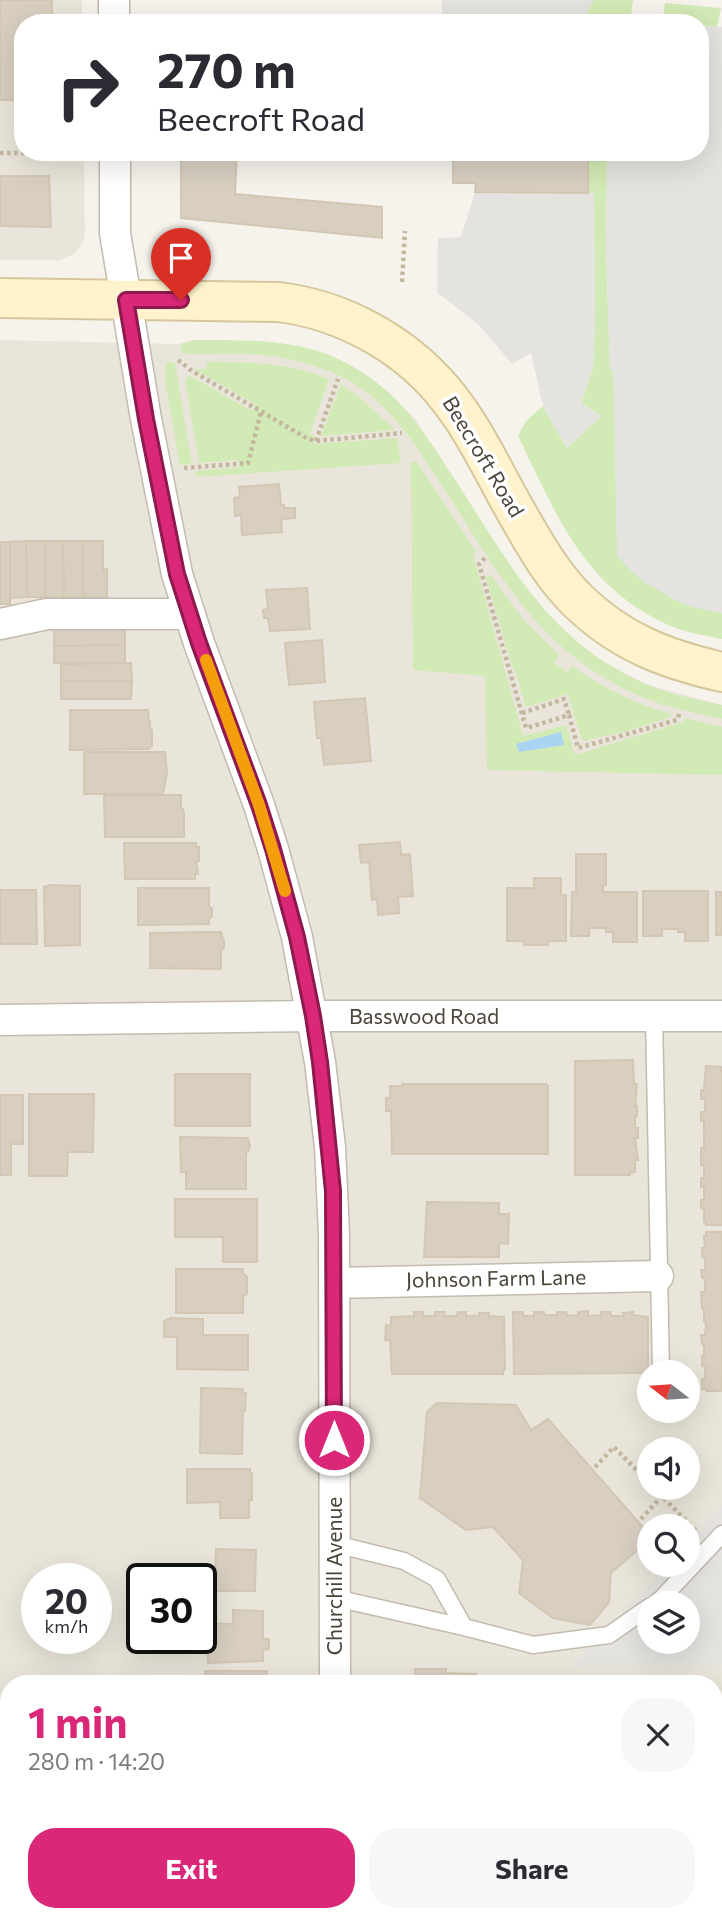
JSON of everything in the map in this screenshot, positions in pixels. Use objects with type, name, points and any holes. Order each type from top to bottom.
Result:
[{"type":"street","name":"Churchill Avenue","points":[[115,161],[115,233],[155,471],[177,574],[273,849],[297,937],[320,1062],[333,1191],[335,1675]]},
{"type":"street","name":"Beecroft Road","points":[[0,298],[261,301],[293,304],[346,320],[386,341],[420,368],[450,400],[543,558],[576,599],[611,629],[645,648],[662,656],[722,671]]},
{"type":"street","points":[[0,624],[47,614],[190,614]]},
{"type":"street","name":"Basswood Road","points":[[0,1020],[313,1016],[722,1016]]},
{"type":"street","name":"Johnson Farm Lane","points":[[334,1283],[658,1276]]},
{"type":"lane","points":[[654,1016],[661,1360]]},
{"type":"lane","points":[[669,1591],[717,1540]]},
{"type":"lane","points":[[335,1545],[404,1562],[437,1579],[464,1627]]},
{"type":"lane","points":[[335,1598],[533,1645],[609,1635],[637,1615]]},
{"type":"path","points":[[402,282],[405,231]]},
{"type":"path","points":[[178,360],[303,437],[316,441],[402,433]]},
{"type":"path","points":[[316,441],[338,379]]},
{"type":"path","points":[[155,471],[248,463],[261,412]]},
{"type":"path","points":[[485,558],[479,564],[527,728],[569,715]]},
{"type":"path","points":[[522,713],[564,699],[578,748],[677,720],[680,712]]},
{"type":"path","points":[[594,1467],[614,1447],[637,1471]]},
{"type":"path","points":[[645,1514],[658,1500]]},
{"type":"path","points":[[667,1500],[717,1540]]},
{"type":"shaded area","points":[[0,0],[82,0],[82,14],[14,14],[14,161],[84,161],[85,237],[74,254],[60,260],[0,260]]},
{"type":"shaded area","points":[[442,0],[594,0],[587,14],[442,14]]},
{"type":"shaded area","points":[[709,26],[722,27],[722,613],[692,607],[675,600],[643,581],[617,555],[613,370],[610,370],[606,247],[607,161],[709,161]]},
{"type":"shaded area","points":[[475,192],[594,193],[593,367],[581,403],[601,416],[567,448],[543,406],[531,353],[512,364],[479,325],[437,292],[438,238],[461,237]]},
{"type":"shaded area","points":[[0,340],[180,344],[194,340],[264,341],[302,347],[349,364],[390,393],[415,419],[518,578],[544,611],[583,648],[652,686],[722,705],[722,1675],[0,1675]]},
{"type":"shaded area","points":[[722,1506],[722,1665],[572,1666],[637,1597],[637,1654],[700,1654],[700,1591],[643,1591],[656,1577],[700,1577],[700,1529]]},
{"type":"green space","points":[[594,0],[633,0],[631,14],[587,14]]},
{"type":"green space","points":[[665,3],[721,8],[717,27],[709,27],[709,14],[663,14]]},
{"type":"green space","points":[[588,161],[607,161],[606,247],[610,370],[613,370],[643,581],[681,601],[722,613],[722,639],[685,631],[664,623],[635,607],[612,588],[591,567],[574,543],[518,436],[525,422],[543,406],[567,448],[601,416],[581,403],[593,367],[595,322],[594,193],[588,193]]},
{"type":"green space","points":[[194,340],[293,345],[331,356],[367,375],[395,399],[418,426],[512,567],[557,623],[583,647],[614,668],[650,686],[722,705],[722,719],[670,707],[640,696],[604,677],[572,655],[545,631],[500,575],[408,435],[373,397],[344,378],[284,358],[246,354],[182,353],[180,344]]},
{"type":"green space","points":[[166,362],[175,363],[192,464],[180,465],[165,381]]},
{"type":"green space","points":[[207,362],[269,364],[298,369],[329,379],[310,434],[314,435],[314,444],[397,438],[401,463],[196,477],[195,471],[239,467],[238,460],[199,463],[185,381],[189,375],[252,411],[255,404],[194,369],[206,369]]},
{"type":"green space","points":[[341,384],[359,397],[395,430],[321,436]]},
{"type":"green space","points":[[411,462],[417,462],[476,552],[473,555],[523,736],[566,725],[575,755],[683,722],[684,718],[722,727],[722,775],[487,770],[485,676],[413,670]]},
{"type":"green space","points":[[491,575],[523,619],[559,655],[554,663],[568,672],[572,666],[607,688],[671,714],[671,717],[624,732],[582,741],[568,694],[526,707],[486,577]]},
{"type":"water","points":[[561,732],[564,745],[519,752],[516,744]]},
{"type":"building","points":[[0,0],[52,0],[52,14],[14,14],[14,100],[0,100]]},
{"type":"building","points":[[181,161],[237,161],[235,194],[382,207],[382,238],[181,218]]},
{"type":"building","points":[[453,161],[588,161],[588,193],[475,192],[476,183],[453,183]]},
{"type":"building","points":[[0,176],[49,176],[51,227],[0,226]]},
{"type":"building","points":[[279,484],[281,505],[284,505],[284,508],[295,508],[295,518],[281,519],[282,532],[242,535],[241,515],[235,516],[234,498],[240,497],[239,487]]},
{"type":"building","points":[[26,541],[45,541],[45,597],[27,597]]},
{"type":"building","points":[[26,541],[27,597],[10,598],[10,542]]},
{"type":"building","points":[[45,541],[63,541],[64,597],[45,597]]},
{"type":"building","points":[[63,541],[83,541],[83,597],[64,597]]},
{"type":"building","points":[[83,541],[103,541],[107,597],[83,597]]},
{"type":"building","points":[[0,542],[10,542],[10,604],[0,604]]},
{"type":"building","points":[[307,588],[310,629],[270,631],[268,618],[264,618],[263,610],[268,609],[266,590]]},
{"type":"building","points":[[54,628],[125,628],[125,645],[54,646]]},
{"type":"building","points":[[322,640],[325,682],[289,685],[285,643]]},
{"type":"building","points":[[125,645],[125,663],[54,663],[54,646]]},
{"type":"building","points":[[131,663],[132,681],[61,681],[61,664]]},
{"type":"building","points":[[61,681],[132,681],[131,699],[61,699]]},
{"type":"building","points":[[365,698],[371,761],[324,765],[321,738],[317,738],[314,702]]},
{"type":"building","points":[[70,710],[148,710],[152,746],[148,749],[70,750]]},
{"type":"building","points":[[84,752],[165,752],[167,772],[163,794],[84,794]]},
{"type":"building","points":[[104,795],[181,795],[184,837],[105,837]]},
{"type":"building","points":[[400,842],[401,855],[410,854],[413,896],[398,897],[399,913],[378,915],[377,899],[372,900],[369,862],[361,863],[359,845]]},
{"type":"building","points":[[124,843],[196,843],[196,847],[199,847],[199,861],[196,861],[198,874],[195,874],[195,879],[125,879]]},
{"type":"building","points":[[576,854],[606,854],[606,885],[603,885],[603,892],[637,892],[637,942],[613,942],[613,932],[606,932],[606,928],[589,928],[589,936],[571,936],[572,892],[576,892]]},
{"type":"building","points":[[534,878],[561,878],[561,895],[566,895],[566,941],[548,941],[548,945],[524,945],[524,941],[507,941],[507,888],[534,888]]},
{"type":"building","points":[[80,886],[80,945],[45,946],[44,887]]},
{"type":"building","points":[[138,888],[209,888],[212,917],[209,924],[138,925]]},
{"type":"building","points":[[0,890],[36,890],[37,944],[0,944]]},
{"type":"building","points":[[643,891],[708,891],[708,941],[685,941],[685,932],[678,932],[678,929],[662,929],[662,936],[643,936]]},
{"type":"building","points":[[716,892],[722,892],[722,935],[716,935]]},
{"type":"building","points":[[221,932],[224,948],[221,950],[221,969],[150,968],[150,933]]},
{"type":"building","points":[[633,1060],[634,1084],[637,1084],[635,1128],[638,1128],[638,1138],[635,1138],[638,1160],[635,1160],[635,1172],[630,1175],[575,1175],[575,1061]]},
{"type":"building","points":[[706,1066],[722,1067],[722,1225],[706,1225],[704,1209],[701,1208],[701,1200],[704,1200],[701,1178],[704,1178],[704,1165],[701,1165],[701,1148],[704,1148],[706,1134],[704,1121],[701,1121],[701,1112],[705,1112],[705,1099],[701,1099],[701,1090],[704,1090]]},
{"type":"building","points":[[175,1074],[250,1074],[250,1126],[175,1126]]},
{"type":"building","points":[[546,1084],[548,1154],[392,1154],[391,1111],[386,1111],[386,1098],[390,1098],[390,1086]]},
{"type":"building","points":[[29,1094],[94,1094],[93,1152],[68,1152],[67,1176],[29,1176]]},
{"type":"building","points":[[0,1095],[23,1095],[23,1144],[11,1144],[11,1175],[0,1175]]},
{"type":"building","points":[[180,1137],[248,1138],[250,1147],[246,1152],[246,1189],[186,1189],[186,1172],[181,1172]]},
{"type":"building","points":[[175,1199],[257,1199],[257,1262],[223,1262],[223,1237],[175,1237]]},
{"type":"building","points":[[427,1202],[499,1203],[499,1214],[509,1214],[508,1244],[499,1243],[499,1257],[424,1257]]},
{"type":"building","points":[[706,1232],[722,1232],[722,1391],[702,1389],[705,1367],[702,1366],[704,1345],[701,1335],[705,1335],[706,1324],[701,1292],[705,1292],[705,1279],[702,1278],[701,1270],[705,1270],[702,1248],[705,1248]]},
{"type":"building","points":[[176,1269],[243,1269],[247,1277],[247,1294],[243,1297],[243,1313],[176,1313]]},
{"type":"building","points":[[588,1311],[588,1316],[610,1312],[611,1316],[624,1316],[623,1313],[633,1312],[632,1315],[648,1317],[648,1360],[637,1360],[637,1373],[514,1374],[513,1312],[534,1316],[534,1312],[557,1315],[557,1312],[566,1312],[567,1316],[578,1315],[578,1312]]},
{"type":"building","points":[[414,1312],[423,1312],[423,1316],[435,1316],[435,1312],[445,1312],[444,1316],[457,1316],[458,1312],[466,1312],[466,1316],[489,1313],[489,1316],[504,1317],[503,1374],[392,1374],[390,1340],[385,1340],[386,1325],[391,1326],[391,1317],[414,1316]]},
{"type":"building","points":[[171,1318],[203,1319],[203,1335],[248,1335],[248,1370],[177,1369],[177,1337],[164,1337],[164,1321]]},
{"type":"building","points":[[201,1388],[243,1389],[243,1393],[246,1393],[242,1454],[200,1453]]},
{"type":"building","points":[[437,1403],[516,1405],[531,1430],[548,1419],[637,1520],[637,1550],[611,1573],[609,1602],[590,1625],[553,1618],[519,1593],[523,1560],[493,1527],[466,1530],[420,1498],[427,1412]]},
{"type":"building","points":[[187,1469],[250,1469],[252,1500],[249,1500],[249,1518],[220,1518],[220,1502],[187,1503]]},
{"type":"building","points":[[216,1549],[256,1550],[255,1591],[217,1591]]},
{"type":"building","points":[[233,1610],[263,1611],[263,1639],[269,1639],[269,1649],[263,1650],[263,1661],[208,1663],[208,1654],[217,1654],[217,1623],[233,1624]]},
{"type":"building","points":[[415,1669],[446,1669],[446,1673],[476,1674],[476,1675],[415,1675]]},
{"type":"building","points":[[205,1671],[267,1671],[267,1675],[205,1675]]},
{"type":"slow traffic","points":[[206,660],[259,805],[285,891]]},
{"type":"route","points":[[181,300],[126,300],[146,419],[177,574],[273,849],[297,937],[313,1016],[333,1191],[334,1440]]}]
